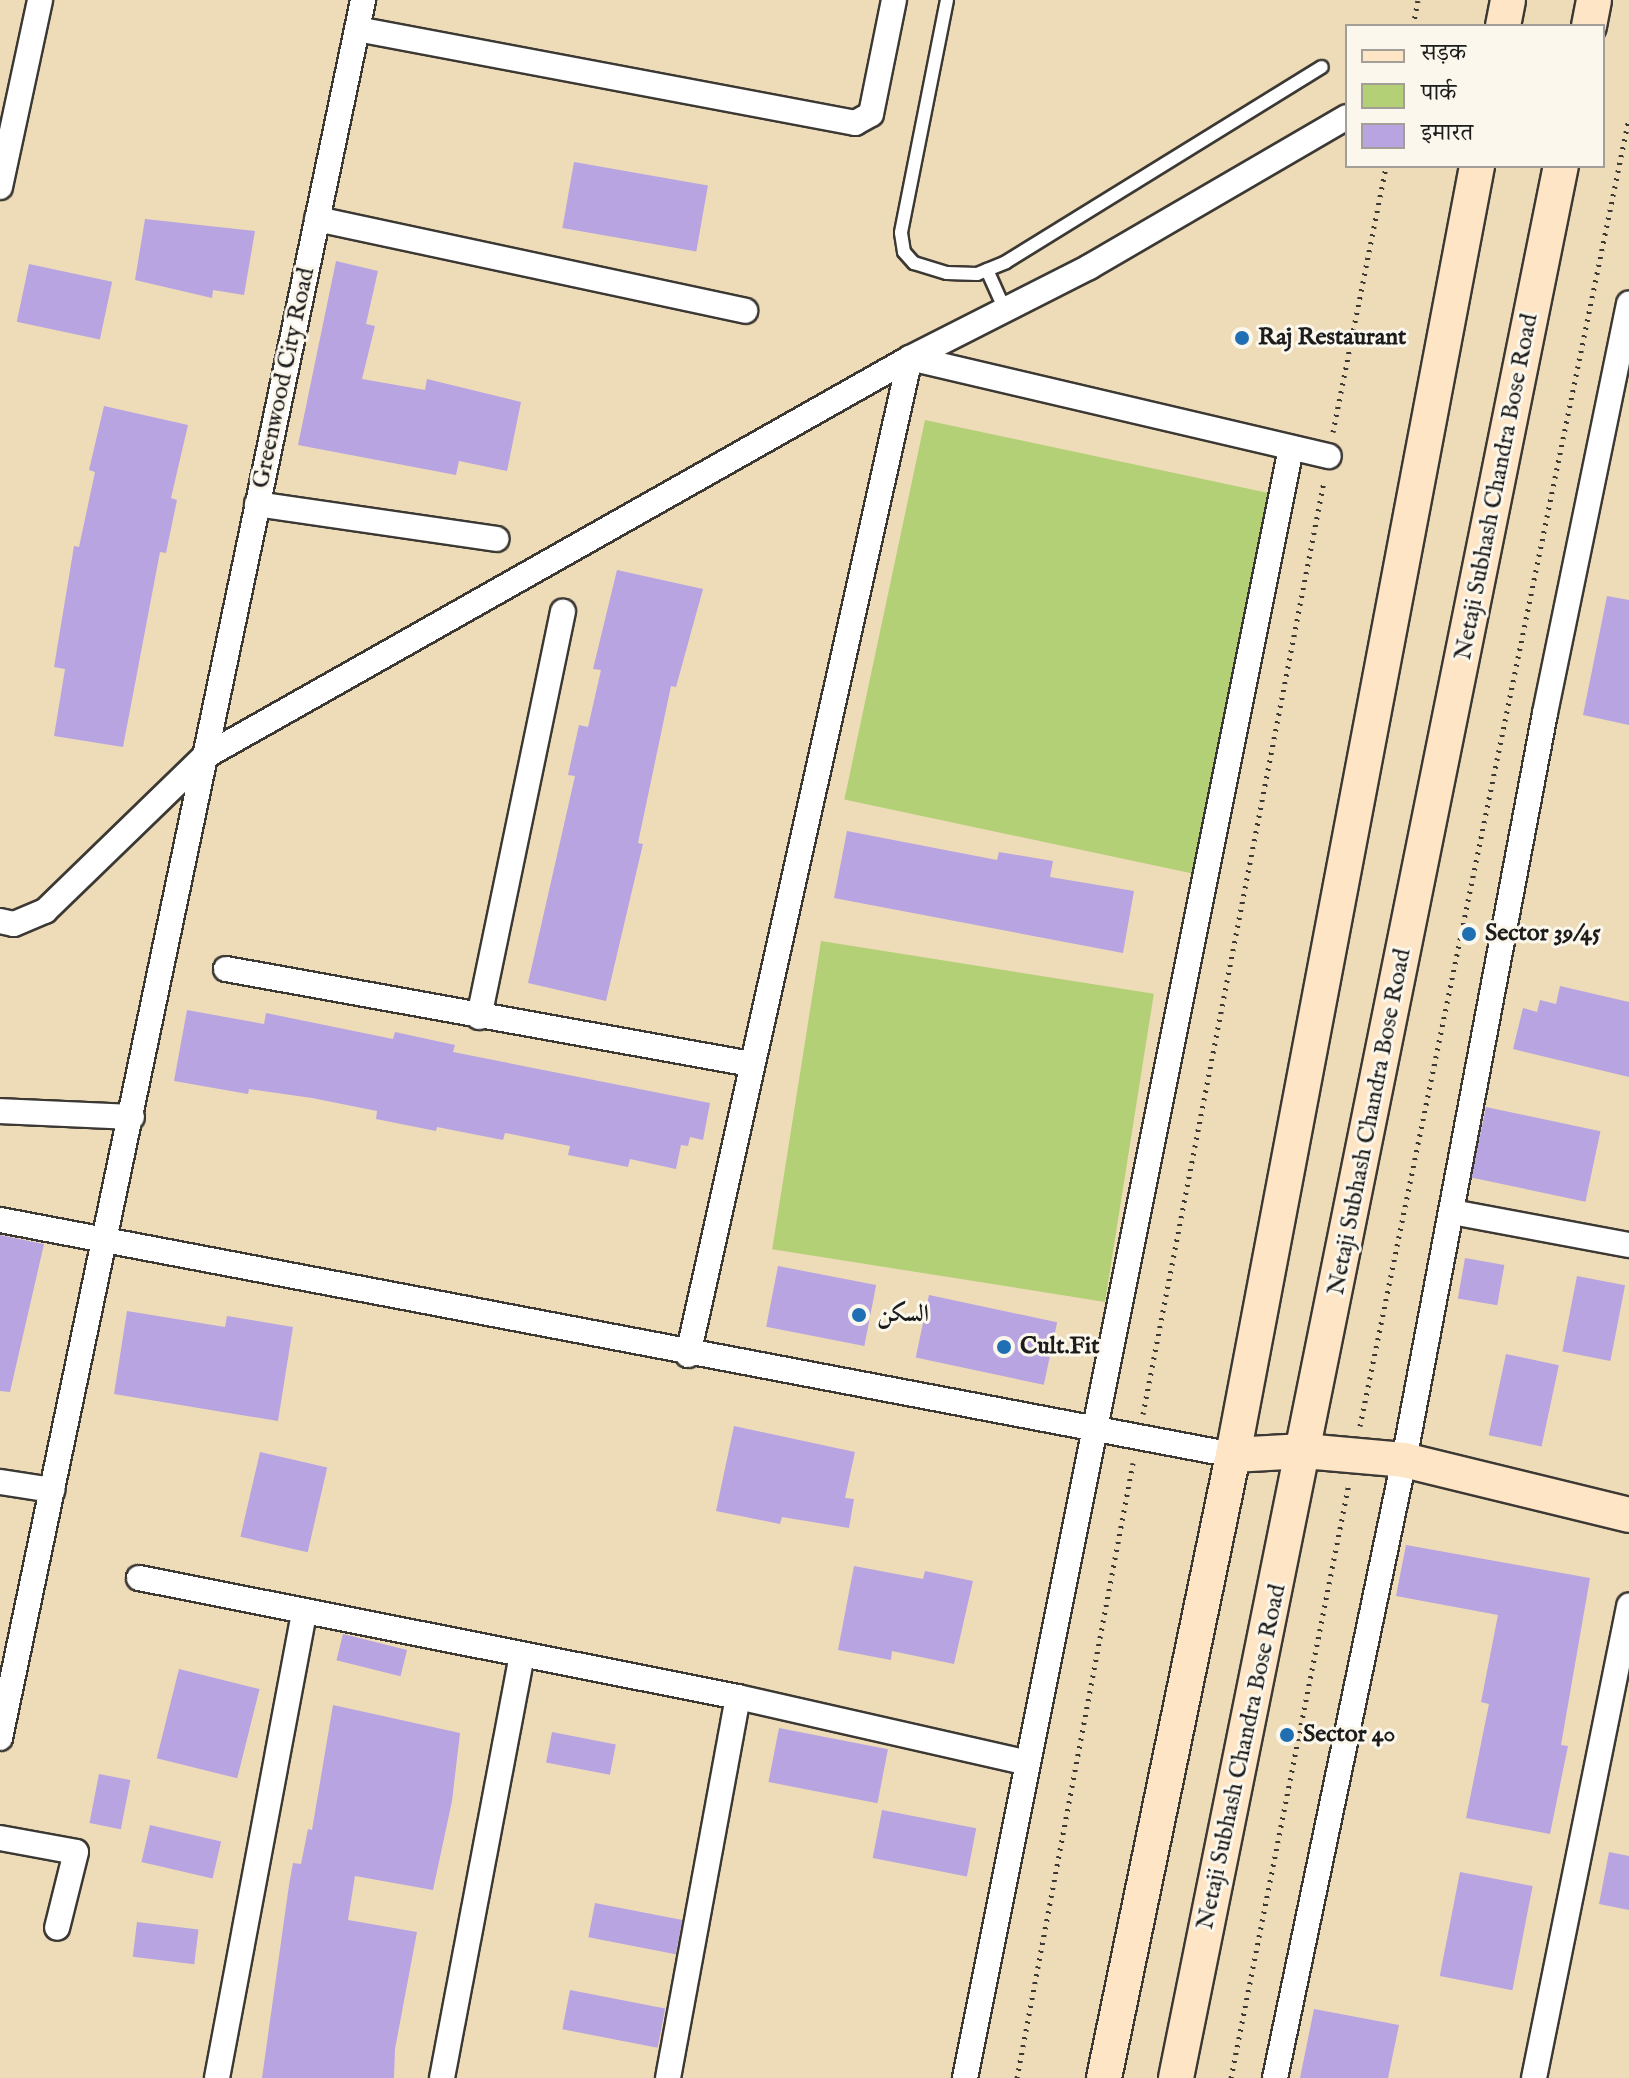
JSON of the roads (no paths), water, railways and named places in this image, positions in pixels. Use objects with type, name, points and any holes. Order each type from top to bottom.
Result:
[{"type":"main road","points":[[1503,24],[1508,0]]},
{"type":"main road","points":[[1589,24],[1594,0]]},
{"type":"main road","points":[[1104,2078],[1233,1455],[1477,168]]},
{"type":"main road","name":"Netaji Subhash Chandra Bose Road","points":[[1176,2078],[1561,168]]},
{"type":"main road","points":[[1233,1455],[1304,1451],[1404,1460],[1629,1515]]},
{"type":"street","points":[[0,187],[40,0]]},
{"type":"street","name":"Greenwood City Road","points":[[0,1738],[108,1238],[204,757],[363,0]]},
{"type":"street","points":[[357,29],[855,123],[871,114],[894,0]]},
{"type":"street","points":[[0,921],[14,924],[45,911],[204,757],[910,358],[1089,267],[1345,118]]},
{"type":"street","points":[[317,219],[745,311]]},
{"type":"street","points":[[1275,2078],[1404,1460],[1545,713],[1629,304]]},
{"type":"street","points":[[910,358],[1329,456]]},
{"type":"street","points":[[688,1355],[910,358]]},
{"type":"street","points":[[965,2078],[1291,448]]},
{"type":"street","points":[[257,504],[496,539]]},
{"type":"street","points":[[479,1017],[563,612]]},
{"type":"street","points":[[226,969],[751,1064]]},
{"type":"street","points":[[0,1111],[132,1117]]},
{"type":"street","points":[[1452,1212],[1629,1245]]},
{"type":"street","points":[[0,1220],[108,1238],[688,1355],[1233,1455]]},
{"type":"street","points":[[0,1482],[52,1490]]},
{"type":"street","points":[[139,1578],[738,1697],[1028,1763]]},
{"type":"street","points":[[1534,2078],[1629,1605]]},
{"type":"street","points":[[217,2078],[304,1611]]},
{"type":"street","points":[[442,2078],[522,1654]]},
{"type":"street","points":[[668,2078],[738,1697]]},
{"type":"street","points":[[0,1838],[76,1852],[57,1928]]},
{"type":"lane","points":[[947,0],[904,200],[904,252],[914,263],[947,273],[987,270],[1322,67]]},
{"type":"lane","points":[[987,270],[1005,310]]},
{"type":"place","name":"Raj Restaurant","points":[[1242,338]]},
{"type":"place","name":"Sector 39/45","points":[[1469,934]]},
{"type":"place","name":"السكن","points":[[859,1315]]},
{"type":"place","name":"Cult.Fit","points":[[1004,1347]]},
{"type":"place","name":"Sector 40","points":[[1287,1735]]}]
